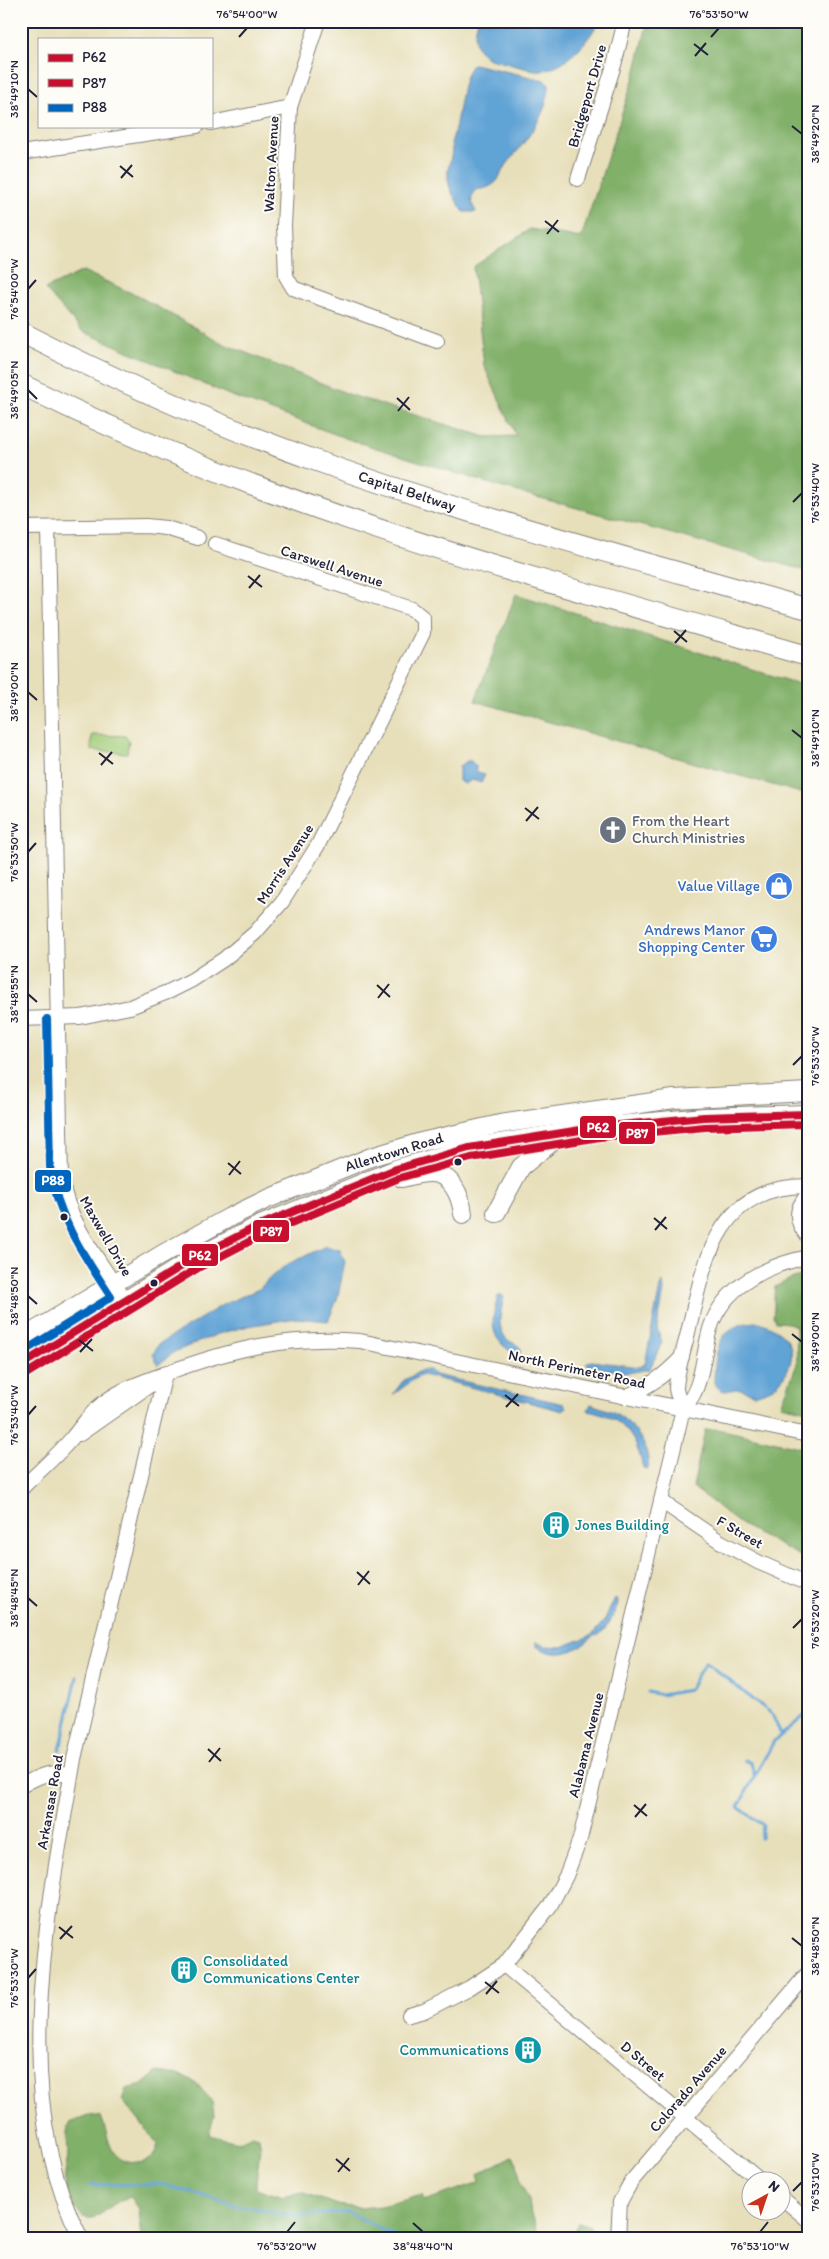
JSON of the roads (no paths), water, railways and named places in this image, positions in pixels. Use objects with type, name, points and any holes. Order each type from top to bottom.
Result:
[{"type":"highway","name":"Capital Beltway","points":[[21,332],[117,380],[188,411],[318,461],[479,514],[808,609]]},
{"type":"highway","points":[[21,384],[170,453],[326,512],[518,574],[808,656]]},
{"type":"main road","name":"Allentown Road","points":[[21,1339],[190,1239],[265,1200],[372,1157],[421,1142],[500,1124],[648,1102],[808,1092]]},
{"type":"main road","name":"Allentown Road","points":[[21,1365],[215,1247],[319,1200],[396,1169],[462,1150],[599,1127],[704,1117],[808,1114]]},
{"type":"main road","points":[[496,1213],[511,1181],[521,1167],[564,1133]]},
{"type":"main road","points":[[319,1200],[431,1172],[450,1182],[462,1201],[463,1214]]},
{"type":"street","name":"Walton Avenue","points":[[318,21],[290,107],[284,226],[284,267],[286,276],[293,288],[437,341]]},
{"type":"street","name":"Bridgeport Drive","points":[[578,179],[604,98],[625,21]]},
{"type":"street","points":[[212,123],[290,107]]},
{"type":"street","points":[[21,153],[184,128]]},
{"type":"street","points":[[21,528],[160,527],[198,538]]},
{"type":"street","name":"Maxwell Drive","points":[[48,528],[60,1167],[62,1189],[80,1229],[125,1300]]},
{"type":"street","name":"Carswell Avenue","points":[[215,544],[412,609],[423,618],[423,633]]},
{"type":"street","name":"Morris Avenue","points":[[21,1019],[57,1018],[111,1012],[170,991],[224,959],[240,947],[271,917],[298,879],[325,833],[423,633]]},
{"type":"street","points":[[683,1409],[676,1389],[701,1274],[711,1247],[722,1227],[747,1203],[762,1194],[777,1188],[808,1186]]},
{"type":"street","points":[[808,1194],[800,1203],[797,1218],[808,1237]]},
{"type":"street","points":[[683,1409],[694,1393],[710,1328],[720,1308],[733,1292],[753,1276],[792,1260],[808,1257]]},
{"type":"street","name":"North Perimeter Road","points":[[21,1489],[72,1438],[87,1431],[116,1407],[165,1374],[227,1353],[265,1344],[320,1338],[360,1340],[808,1435]]},
{"type":"street","points":[[625,1396],[643,1389],[663,1377],[683,1357]]},
{"type":"street","name":"Arkansas Road","points":[[81,2238],[66,2206],[56,2177],[45,2127],[40,2077],[46,1938],[63,1814],[71,1774],[165,1374]]},
{"type":"street","name":"Alabama Avenue","points":[[409,2015],[424,2011],[469,1988],[504,1965],[550,1906],[566,1876],[580,1839],[683,1409]]},
{"type":"street","name":"F Street","points":[[661,1501],[721,1542],[758,1562],[808,1584]]},
{"type":"street","points":[[21,1786],[48,1773],[71,1774]]},
{"type":"street","name":"D Street","points":[[504,1965],[750,2172]]},
{"type":"street","name":"Colorado Avenue","points":[[618,2238],[619,2209],[623,2196],[645,2163],[808,1974]]},
{"type":"street","points":[[792,2206],[808,2220]]},
{"type":"water","points":[[478,21],[599,21],[595,29],[576,52],[560,64],[538,70],[489,59],[484,55],[477,47],[475,37]]},
{"type":"water","points":[[473,64],[544,80],[549,85],[548,97],[544,108],[527,139],[496,182],[491,186],[477,189],[474,192],[472,200],[476,212],[464,212],[450,188],[448,171],[452,153],[451,143],[462,89]]},
{"type":"water","points":[[467,761],[471,761],[476,766],[476,771],[485,775],[481,783],[472,780],[465,784],[459,781],[459,767]]},
{"type":"water","points":[[326,1246],[340,1250],[345,1262],[337,1300],[328,1321],[296,1318],[248,1326],[218,1334],[174,1352],[158,1365],[153,1354],[159,1344],[224,1304],[259,1289],[288,1264]]},
{"type":"water","points":[[663,1282],[664,1291],[657,1328],[662,1342],[650,1369],[628,1373],[588,1366],[586,1364],[591,1361],[640,1367],[645,1364],[660,1287]]},
{"type":"water","points":[[498,1296],[504,1297],[500,1320],[501,1331],[508,1340],[520,1347],[520,1353],[512,1352],[505,1347],[496,1336],[494,1330],[495,1310]]},
{"type":"water","points":[[760,1322],[782,1334],[787,1340],[792,1352],[788,1369],[780,1382],[766,1391],[754,1395],[741,1389],[723,1391],[714,1383],[716,1358],[722,1339],[736,1326]]},
{"type":"water","points":[[422,1370],[430,1370],[435,1375],[564,1404],[566,1407],[563,1411],[423,1375],[393,1394],[403,1381]]},
{"type":"water","points":[[591,1404],[620,1416],[634,1429],[647,1452],[648,1469],[643,1468],[636,1446],[626,1429],[610,1417],[588,1410]]},
{"type":"water","points":[[615,1598],[618,1600],[618,1603],[606,1628],[580,1647],[566,1652],[551,1653],[536,1646],[536,1642],[545,1646],[562,1647],[592,1635],[604,1621]]},
{"type":"waterway","points":[[648,1692],[661,1695],[689,1690],[705,1662],[772,1714],[781,1735]]},
{"type":"waterway","points":[[60,1750],[77,1677]]},
{"type":"waterway","points":[[761,1838],[763,1825],[738,1807],[774,1741],[808,1713]]},
{"type":"waterway","points":[[744,1760],[751,1763],[754,1774]]},
{"type":"waterway","points":[[90,2185],[160,2184],[236,2205],[294,2216],[347,2212],[399,2238]]},
{"type":"place","name":"From the Heart Church Ministries","points":[[613,830]]},
{"type":"place","name":"Value Village","points":[[779,886]]},
{"type":"place","name":"Andrews Manor Shopping Center","points":[[764,939]]},
{"type":"place","name":"Jones Building","points":[[556,1525]]},
{"type":"place","name":"Consolidated Communications Center","points":[[184,1970]]},
{"type":"place","name":"Communications","points":[[528,2050]]}]
